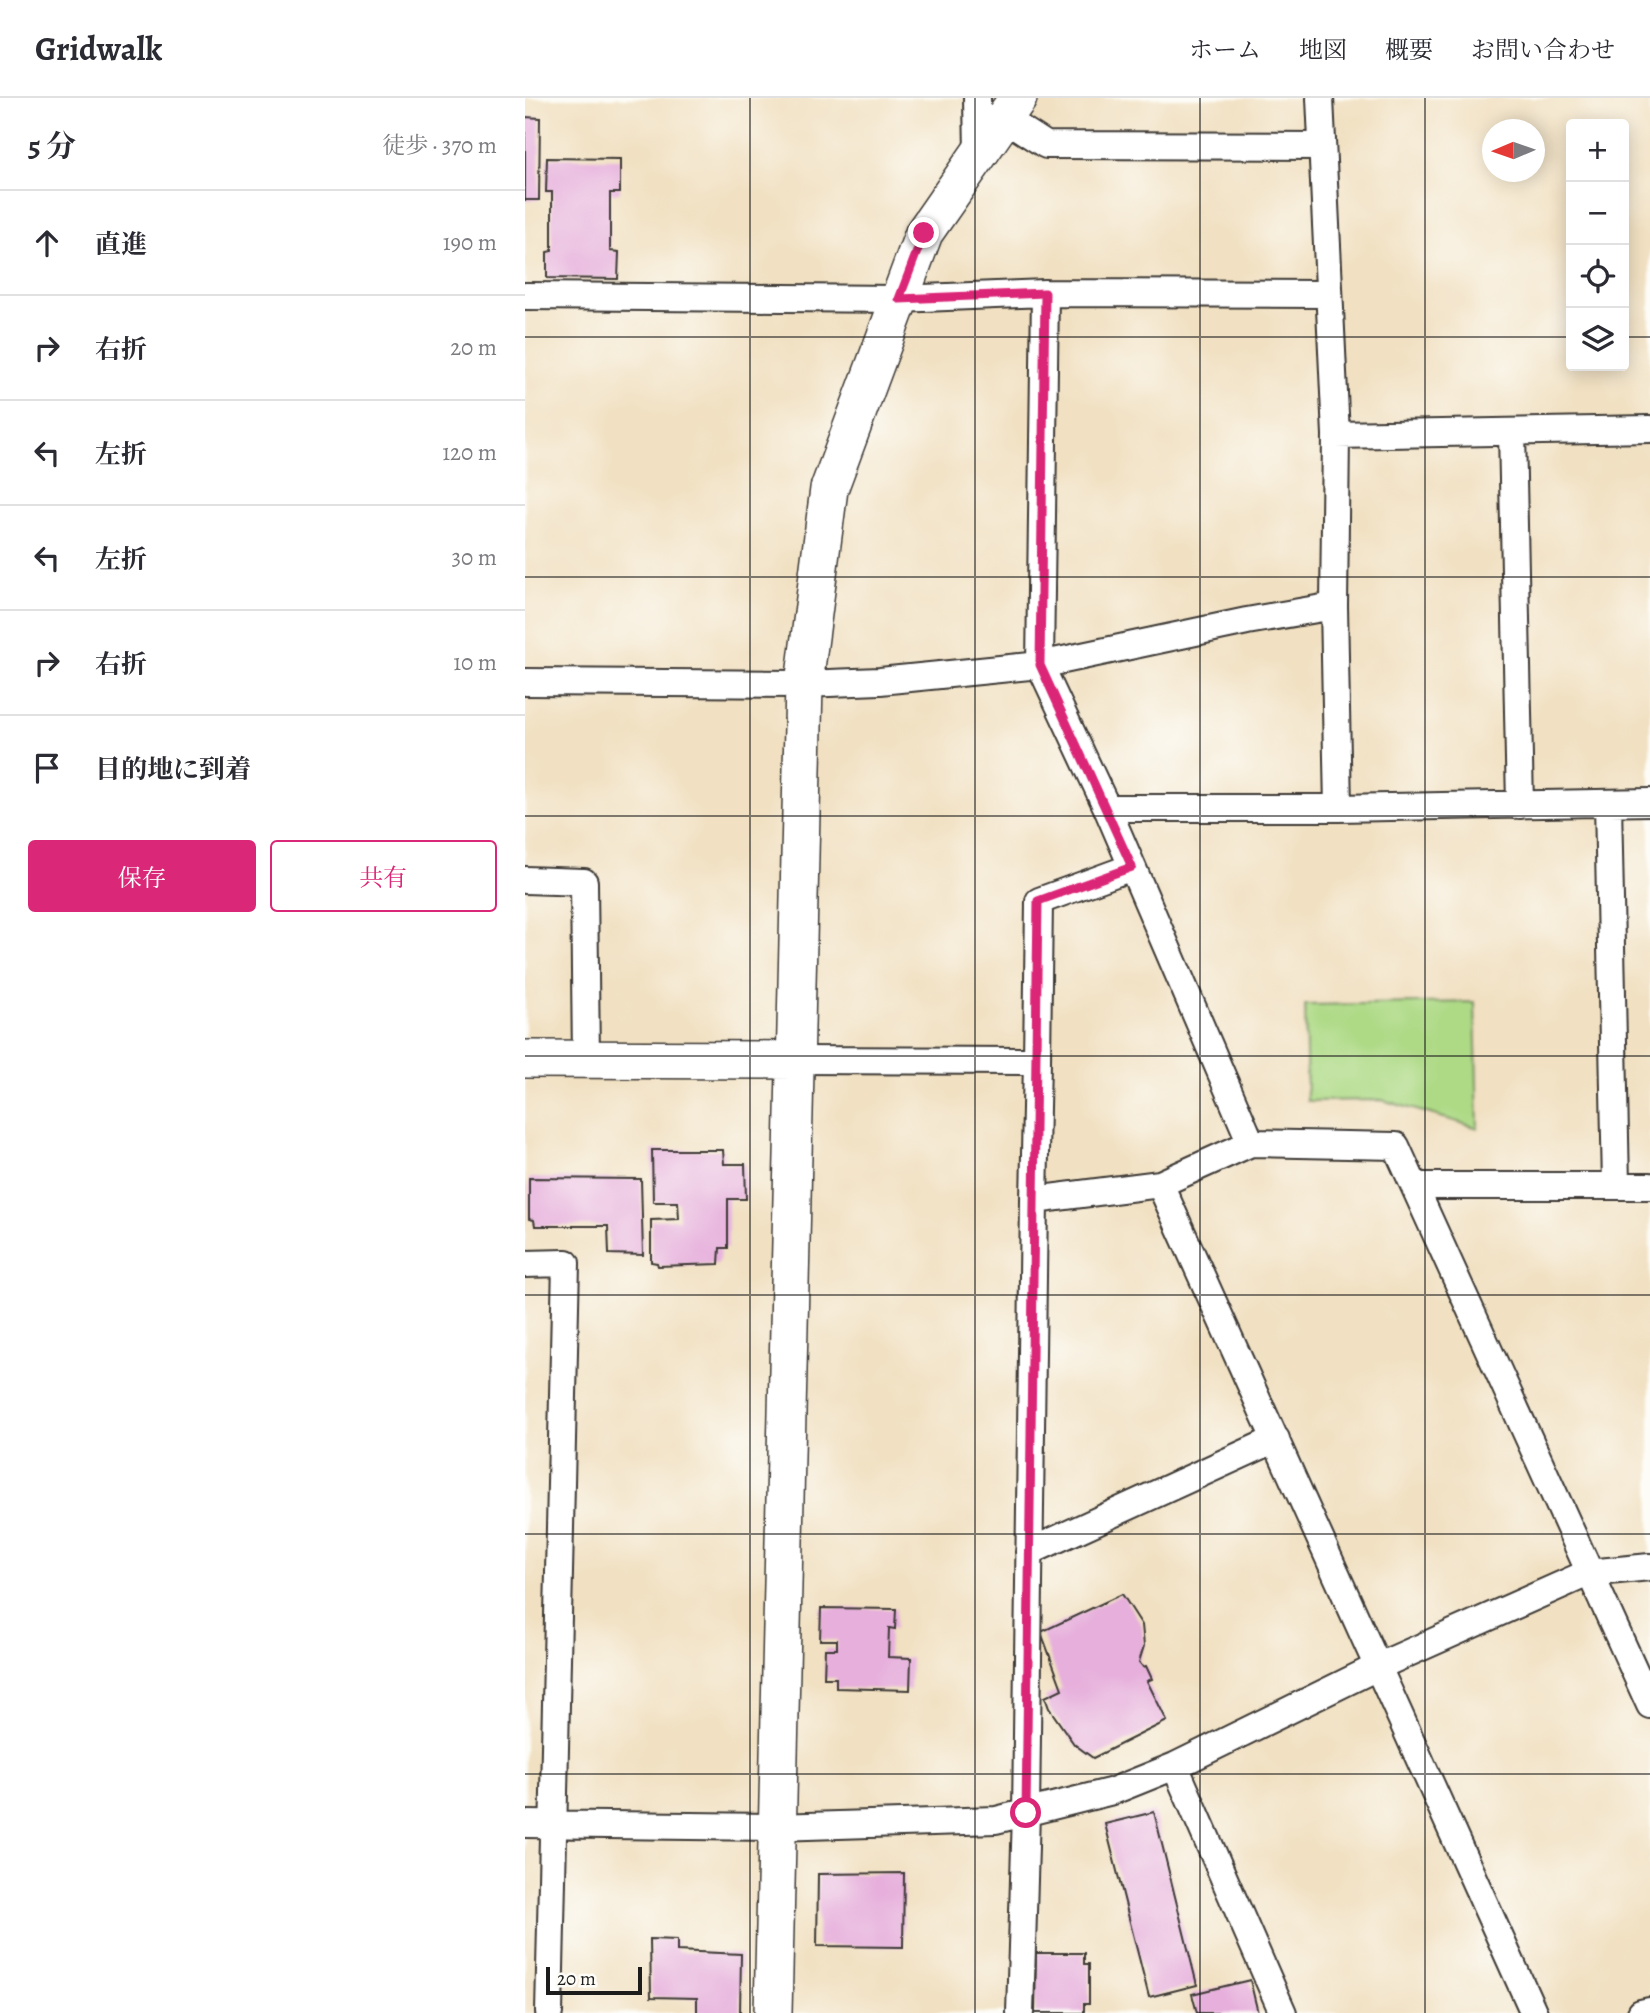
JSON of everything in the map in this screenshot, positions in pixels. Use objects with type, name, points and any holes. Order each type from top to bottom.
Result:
[{"type":"street","points":[[1320,98],[1336,435],[1334,606],[1338,808]]},
{"type":"street","points":[[773,2013],[793,1060],[804,684],[829,489],[924,233],[978,154],[999,105],[1046,145],[1322,146]]},
{"type":"street","points":[[525,296],[899,299],[1045,293],[1329,294]]},
{"type":"street","points":[[1045,293],[1040,665],[1107,808],[1251,1143]]},
{"type":"street","points":[[1336,435],[1650,429]]},
{"type":"street","points":[[1511,432],[1520,805]]},
{"type":"street","points":[[525,682],[804,684],[880,681],[1040,665],[1247,621],[1334,606]]},
{"type":"street","points":[[1107,808],[1338,808],[1650,802]]},
{"type":"street","points":[[1608,803],[1616,1185]]},
{"type":"street","points":[[1020,2013],[1026,1813],[1038,901],[1132,867]]},
{"type":"street","points":[[525,880],[584,882],[586,1059]]},
{"type":"street","points":[[525,1059],[1037,1061]]},
{"type":"street","points":[[1034,1200],[1160,1184],[1251,1143],[1396,1146],[1650,1705]]},
{"type":"street","points":[[1160,1184],[1534,2013]]},
{"type":"street","points":[[1416,1186],[1650,1186]]},
{"type":"street","points":[[525,1264],[566,1263],[549,2013]]},
{"type":"street","points":[[1030,1552],[1276,1439]]},
{"type":"street","points":[[525,1824],[776,1827],[996,1820],[1113,1791],[1175,1766],[1379,1666],[1588,1573],[1650,1567]]},
{"type":"street","points":[[1175,1766],[1283,2013]]},
{"type":"street","points":[[1641,2013],[1650,2011]]},
{"type":"green space","points":[[1475,1002],[1478,1128],[1382,1100],[1307,1101],[1305,1005]]},
{"type":"building","points":[[525,117],[540,118],[539,200],[525,200]]},
{"type":"building","points":[[547,158],[620,159],[620,193],[610,193],[610,251],[619,252],[618,279],[547,278],[547,252],[552,251],[552,192],[546,192]]},
{"type":"building","points":[[652,1150],[723,1150],[724,1164],[745,1164],[746,1199],[728,1199],[728,1248],[720,1248],[719,1264],[658,1266],[657,1263],[651,1262],[651,1220],[679,1219],[678,1202],[653,1202]]},
{"type":"building","points":[[529,1178],[641,1179],[643,1255],[609,1254],[608,1226],[535,1226],[534,1220],[529,1219]]},
{"type":"building","points":[[1122,1594],[1142,1625],[1144,1646],[1139,1662],[1143,1667],[1146,1666],[1152,1679],[1147,1681],[1167,1721],[1093,1758],[1074,1744],[1049,1708],[1045,1697],[1062,1689],[1041,1632]]},
{"type":"building","points":[[821,1608],[896,1609],[895,1629],[889,1628],[888,1657],[911,1658],[910,1690],[836,1688],[836,1678],[824,1678],[825,1649],[837,1649],[837,1640],[820,1640]]},
{"type":"building","points":[[1154,1812],[1197,1985],[1149,1997],[1105,1824]]},
{"type":"building","points":[[904,1873],[903,1947],[817,1946],[818,1874]]},
{"type":"building","points":[[650,1939],[677,1940],[677,1951],[741,1954],[740,2013],[697,2013],[697,1998],[651,1997]]},
{"type":"building","points":[[1036,1953],[1084,1953],[1084,1964],[1089,1964],[1089,2004],[1084,2004],[1084,2013],[1035,2013]]},
{"type":"building","points":[[1250,1980],[1258,2013],[1197,2013],[1192,1994]]},
{"type":"route","points":[[924,233],[899,299],[1045,293],[1040,665],[1132,867],[1038,901],[1026,1813]]}]
